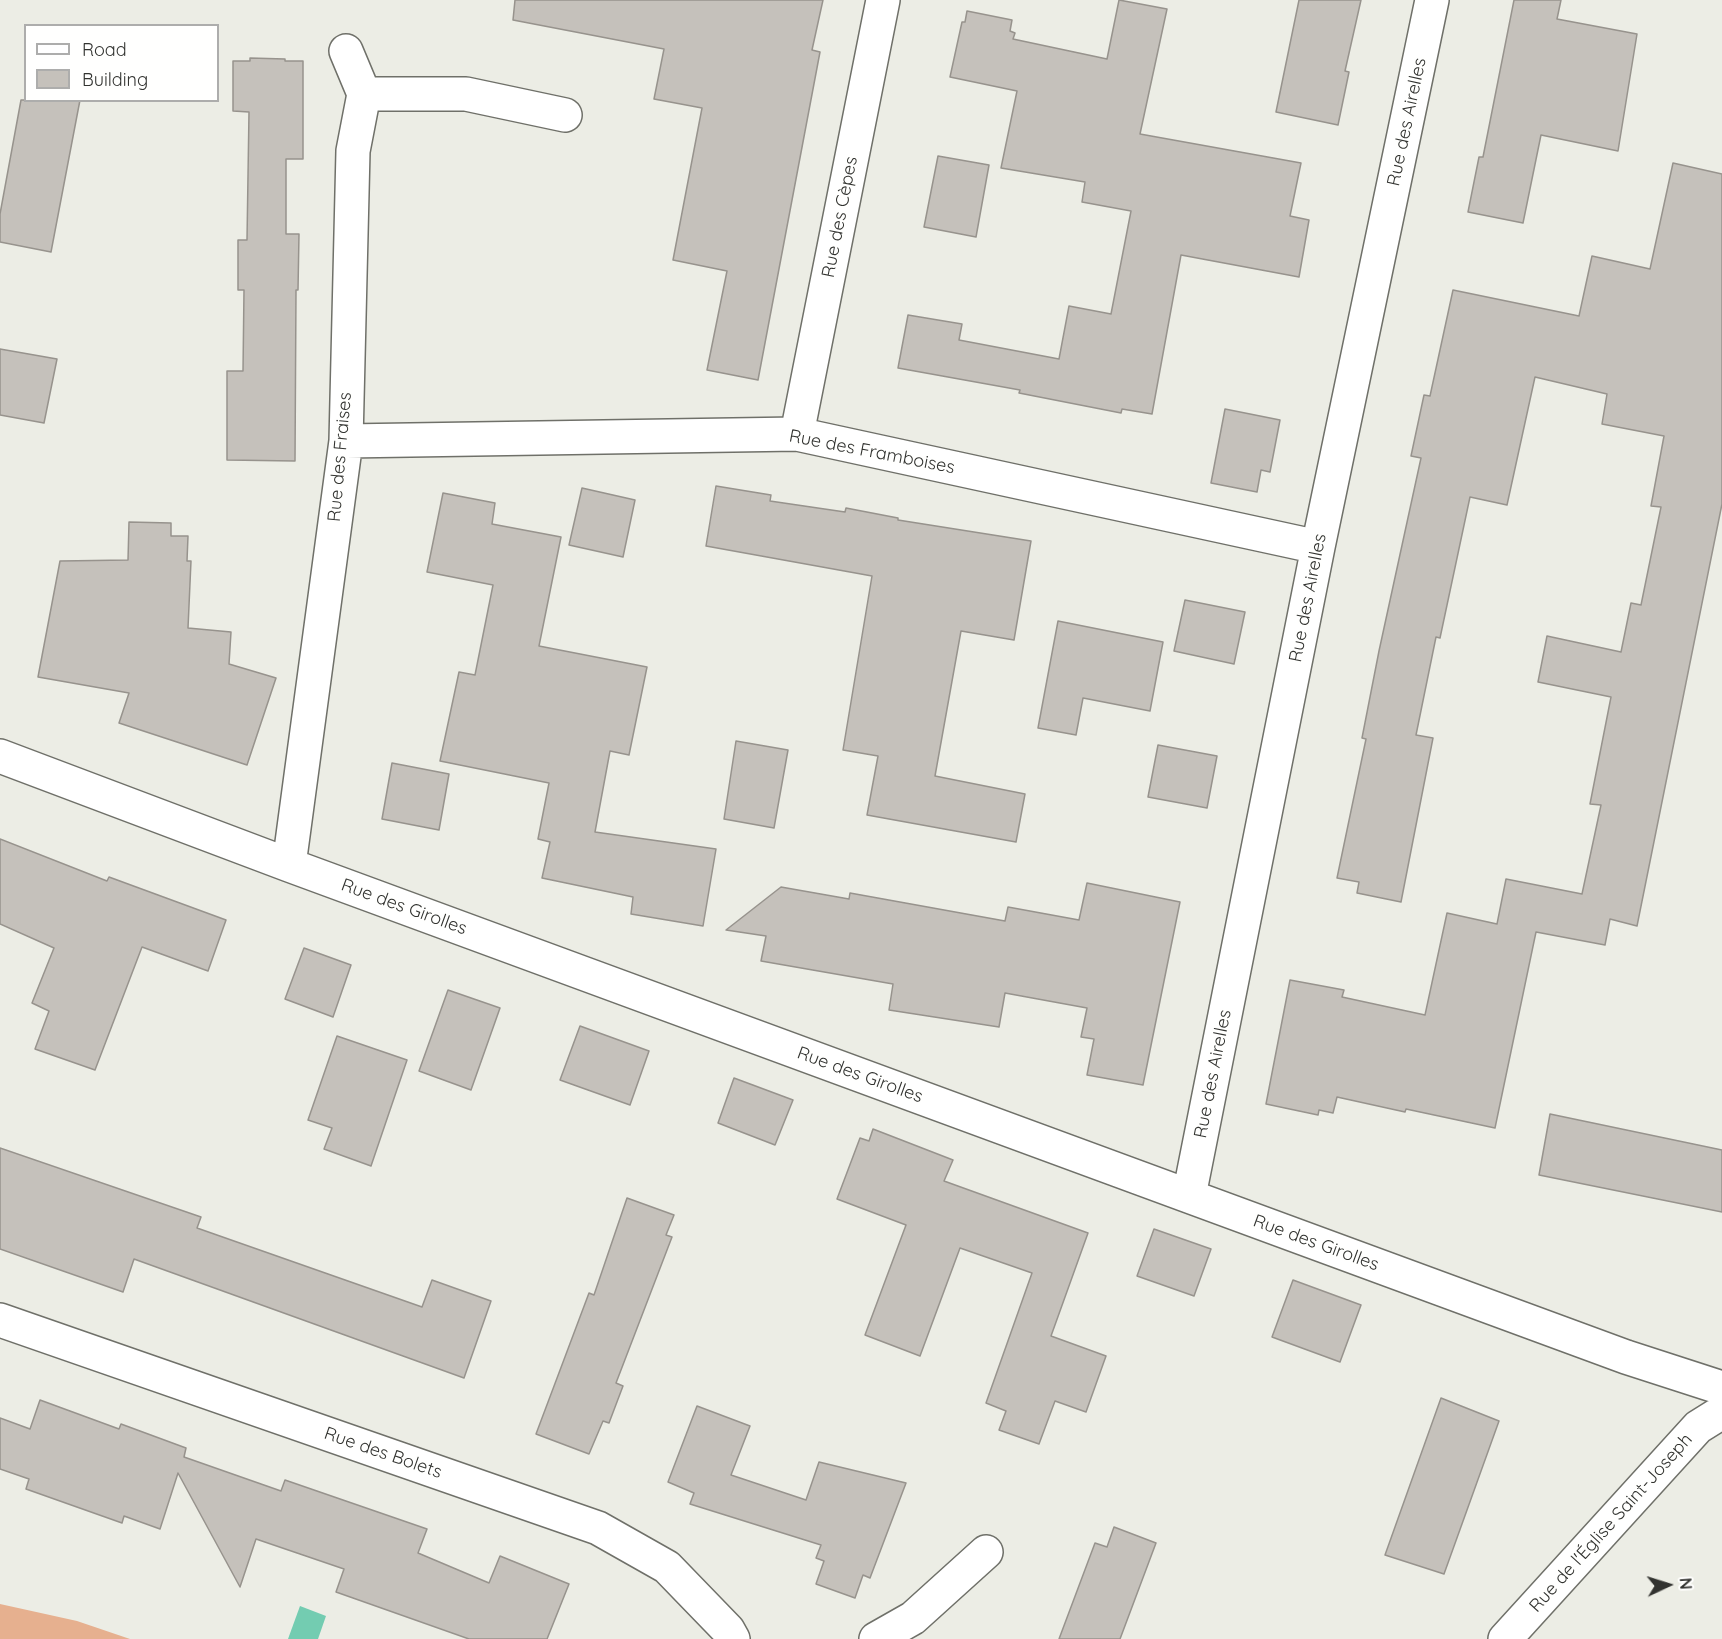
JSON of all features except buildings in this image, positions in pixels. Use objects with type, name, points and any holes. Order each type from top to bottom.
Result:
[{"type":"street","name":"Rue des Cèpes","points":[[797,434],[883,0]]},
{"type":"street","name":"Rue des Airelles","points":[[1189,1196],[1318,547],[1432,0]]},
{"type":"street","points":[[346,51],[364,94],[466,94],[566,115]]},
{"type":"street","name":"Rue des Fraises","points":[[289,865],[346,441],[353,150],[364,94]]},
{"type":"street","name":"Rue des Framboises","points":[[346,441],[797,434],[1318,547]]},
{"type":"street","name":"Rue des Girolles","points":[[0,756],[289,865],[1626,1357],[1722,1388]]},
{"type":"street","name":"Rue des Bolets","points":[[0,1320],[598,1528],[667,1567],[728,1630],[733,1639]]},
{"type":"street","name":"Rue de l'Église Saint-Joseph","points":[[1505,1639],[1698,1427],[1722,1412]]},
{"type":"street","points":[[876,1639],[913,1618],[986,1552]]},
{"type":"shaded area","points":[[0,1604],[77,1621],[130,1639],[0,1639]]},
{"type":"shaded area","points":[[300,1606],[326,1616],[318,1639],[288,1639]]}]
